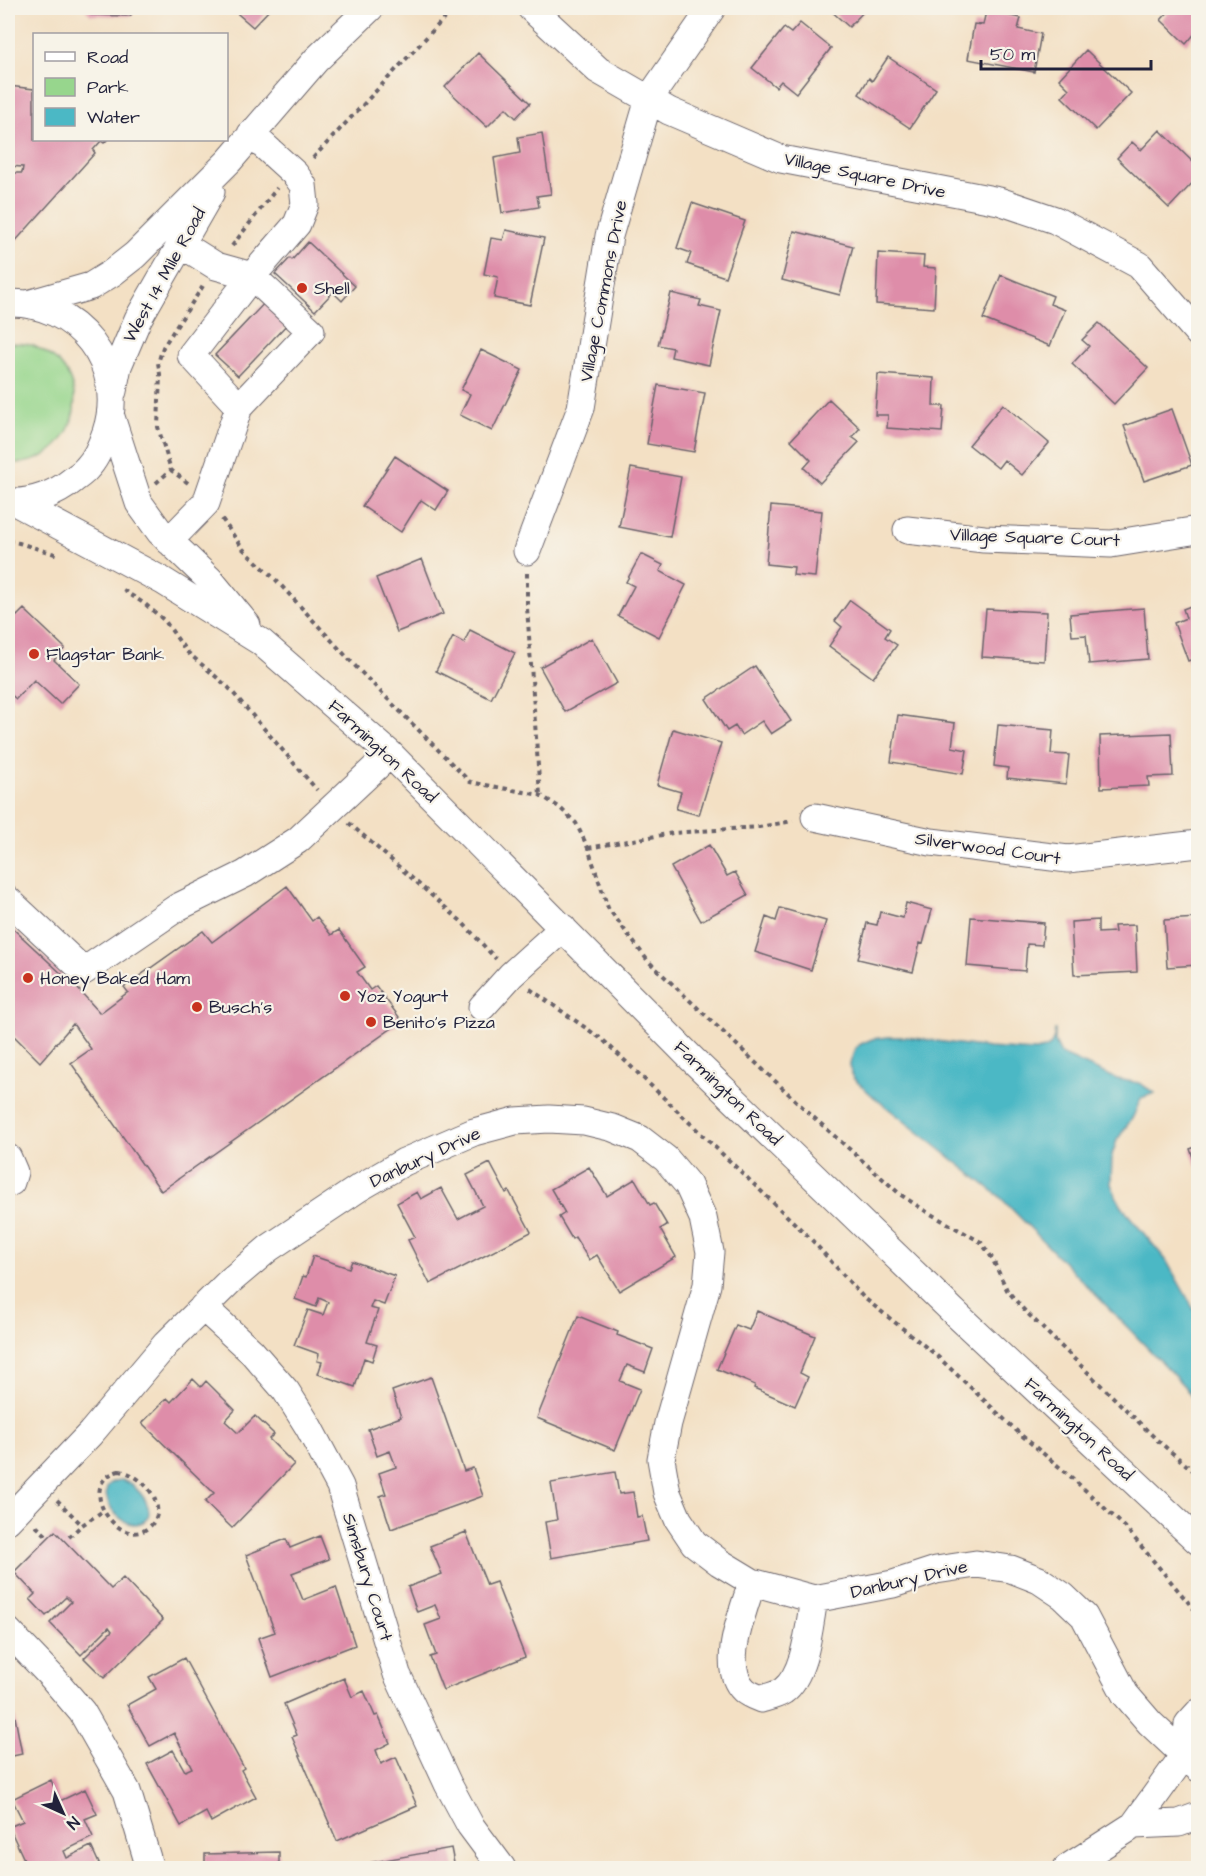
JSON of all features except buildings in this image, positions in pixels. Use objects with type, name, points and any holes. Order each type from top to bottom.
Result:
[{"type":"street","name":"West 14 Mile Road","points":[[15,302],[91,286],[135,255],[228,160],[316,60],[370,8]]},
{"type":"street","name":"Village Square Drive","points":[[531,8],[598,70],[669,111],[781,159],[999,201],[1055,220],[1139,265],[1198,333]]},
{"type":"street","name":"Village Commons Drive","points":[[527,551],[581,408],[609,236],[649,99],[712,8]]},
{"type":"street","points":[[239,407],[191,355],[252,276],[297,224],[305,204],[303,185],[295,174],[251,134]]},
{"type":"street","name":"West 14 Mile Road","points":[[11,502],[40,498],[64,488],[88,467],[103,441],[112,406],[118,366],[124,348],[228,160]]},
{"type":"street","points":[[169,541],[206,503],[239,407],[311,331],[252,276],[216,266],[181,244]]},
{"type":"street","name":"Farmington Road","points":[[15,302],[54,312],[76,326],[94,345],[106,369],[112,406],[140,503],[160,532],[210,580],[261,642]]},
{"type":"street","name":"Farmington Road","points":[[11,502],[163,581],[261,642],[390,754],[692,1059],[957,1315],[1198,1541]]},
{"type":"street","name":"Village Square Court","points":[[907,530],[984,538],[1112,544],[1198,530]]},
{"type":"street","points":[[8,900],[84,971],[178,908],[245,874],[298,840],[390,754]]},
{"type":"street","name":"Silverwood Court","points":[[815,817],[930,842],[1068,859],[1198,844]]},
{"type":"street","points":[[482,1007],[511,975],[563,928]]},
{"type":"street","name":"Danbury Drive","points":[[8,1520],[91,1433],[166,1344],[230,1281],[270,1248],[359,1188],[404,1162],[474,1132],[515,1121],[549,1119],[584,1121],[613,1128],[640,1139],[666,1159],[688,1185],[702,1218],[710,1252],[707,1285],[668,1423],[662,1459],[667,1493],[678,1520],[694,1543],[719,1562],[752,1582],[814,1599],[893,1584],[936,1570],[976,1564],[1011,1569],[1039,1580],[1063,1596],[1084,1616],[1125,1694],[1150,1723],[1194,1756]]},
{"type":"street","name":"Simsbury Court","points":[[203,1307],[252,1352],[286,1391],[308,1426],[340,1486],[398,1674],[465,1815],[502,1869]]},
{"type":"street","points":[[752,1582],[732,1652],[733,1673],[744,1691],[761,1699],[782,1692],[795,1679],[804,1653],[814,1599]]},
{"type":"street","points":[[8,1630],[82,1712],[104,1748],[127,1791],[149,1869]]},
{"type":"street","points":[[1067,1869],[1134,1825],[1194,1756],[1188,1724],[1198,1713]]},
{"type":"street","points":[[1134,1825],[1179,1823],[1198,1816]]},
{"type":"path","points":[[454,8],[326,145],[279,186],[216,266],[163,347],[158,363],[160,374],[158,427],[171,470],[222,519],[243,549],[276,579],[357,668],[470,782],[540,795],[559,807],[576,823],[588,848],[608,908],[648,961],[811,1115],[901,1195],[981,1242],[992,1258],[1007,1290],[1023,1310],[1156,1439],[1198,1475]]},
{"type":"path","points":[[156,350],[161,353]]},
{"type":"path","points":[[150,489],[171,470]]},
{"type":"path","points":[[8,541],[48,551],[65,558]]},
{"type":"path","points":[[527,551],[526,607],[540,795]]},
{"type":"path","points":[[119,587],[165,621],[186,651],[228,687],[332,808],[462,922],[511,975],[568,1018],[603,1040],[810,1238],[863,1297],[936,1355],[1020,1434],[1125,1527],[1198,1614]]},
{"type":"path","points":[[588,848],[673,833],[759,827],[815,817]]},
{"type":"path","points":[[119,1471],[134,1475],[154,1496],[156,1515],[147,1529],[138,1532],[125,1531],[111,1521],[103,1511],[99,1494],[104,1480],[112,1473],[119,1471]]},
{"type":"path","points":[[42,1485],[82,1525]]},
{"type":"path","points":[[69,1537],[103,1511]]},
{"type":"green space","points":[[8,343],[34,346],[61,365],[71,382],[75,402],[72,421],[63,438],[49,452],[31,461],[8,463]]},
{"type":"water","points":[[1055,1029],[1055,1042],[1061,1054],[1117,1079],[1139,1083],[1155,1093],[1141,1098],[1133,1117],[1117,1140],[1112,1155],[1111,1184],[1126,1212],[1166,1260],[1198,1317],[1198,1406],[1184,1386],[999,1196],[875,1098],[851,1074],[850,1064],[855,1048],[872,1039],[907,1037],[989,1048],[1035,1051],[1050,1046]]},
{"type":"water","points":[[122,1480],[135,1488],[146,1502],[149,1509],[145,1521],[137,1524],[129,1523],[121,1519],[109,1504],[106,1496],[107,1488],[112,1483]]},
{"type":"place","name":"Shell","points":[[302,288]]},
{"type":"place","name":"Flagstar Bank","points":[[34,654]]},
{"type":"place","name":"Honey Baked Ham","points":[[28,978]]},
{"type":"place","name":"Yoz Yogurt","points":[[345,996]]},
{"type":"place","name":"Busch's","points":[[197,1007]]},
{"type":"place","name":"Benito's Pizza","points":[[371,1022]]}]
